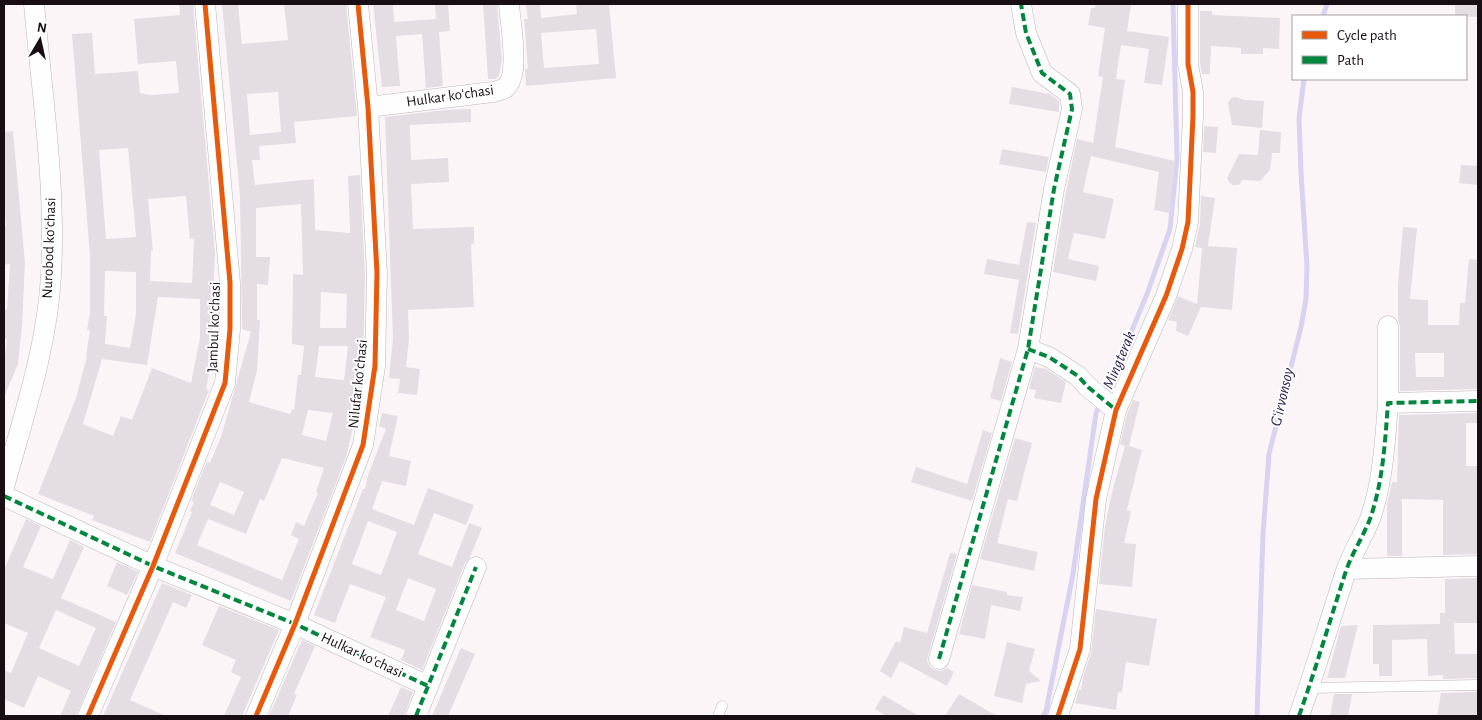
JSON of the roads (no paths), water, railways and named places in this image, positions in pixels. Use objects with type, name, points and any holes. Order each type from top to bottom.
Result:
[{"type":"street","name":"Nurobod koʻchasi","points":[[4,487],[41,352],[51,278],[53,209],[34,4]]},
{"type":"street","name":"Jambul koʻchasi","points":[[88,716],[153,566],[224,383],[229,338],[230,283],[205,4]]},
{"type":"street","name":"Nilufar koʻchasi","points":[[256,716],[295,624],[363,445],[376,366],[376,273],[368,106],[358,4]]},
{"type":"street","name":"Hulkar koʻchasi","points":[[368,106],[493,92],[505,88],[514,67],[509,4]]},
{"type":"street","points":[[939,659],[1028,349],[1054,189],[1072,109],[1070,94],[1042,73],[1026,33],[1021,4]]},
{"type":"street","points":[[1058,716],[1080,649],[1096,498],[1111,407],[1166,296],[1182,249],[1188,222],[1193,92],[1188,64],[1188,4]]},
{"type":"street","points":[[1299,716],[1347,569],[1369,520],[1379,486],[1384,454],[1388,403],[1388,326]]},
{"type":"street","points":[[1028,349],[1049,358],[1078,376],[1111,407]]},
{"type":"street","points":[[1388,403],[1478,402]]},
{"type":"street","name":"Hulkar koʻchasi","points":[[4,496],[153,566],[295,624],[428,686]]},
{"type":"street","points":[[1347,569],[1478,566]]},
{"type":"street","points":[[416,716],[476,567]]},
{"type":"lane","points":[[1309,688],[1478,685]]},
{"type":"lane","points":[[718,716],[722,706]]},
{"type":"waterway","name":"Mingterak","points":[[1105,395],[1147,294],[1170,229],[1177,158],[1173,4]]},
{"type":"waterway","name":"G‘irvonsoy","points":[[1323,15],[1327,4]]},
{"type":"waterway","name":"G‘irvonsoy","points":[[1257,716],[1263,534],[1269,454],[1301,327],[1306,299],[1307,266],[1299,118],[1304,80]]},
{"type":"waterway","name":"Mingterak","points":[[1043,716],[1046,711],[1073,574],[1096,413],[1101,403]]}]
